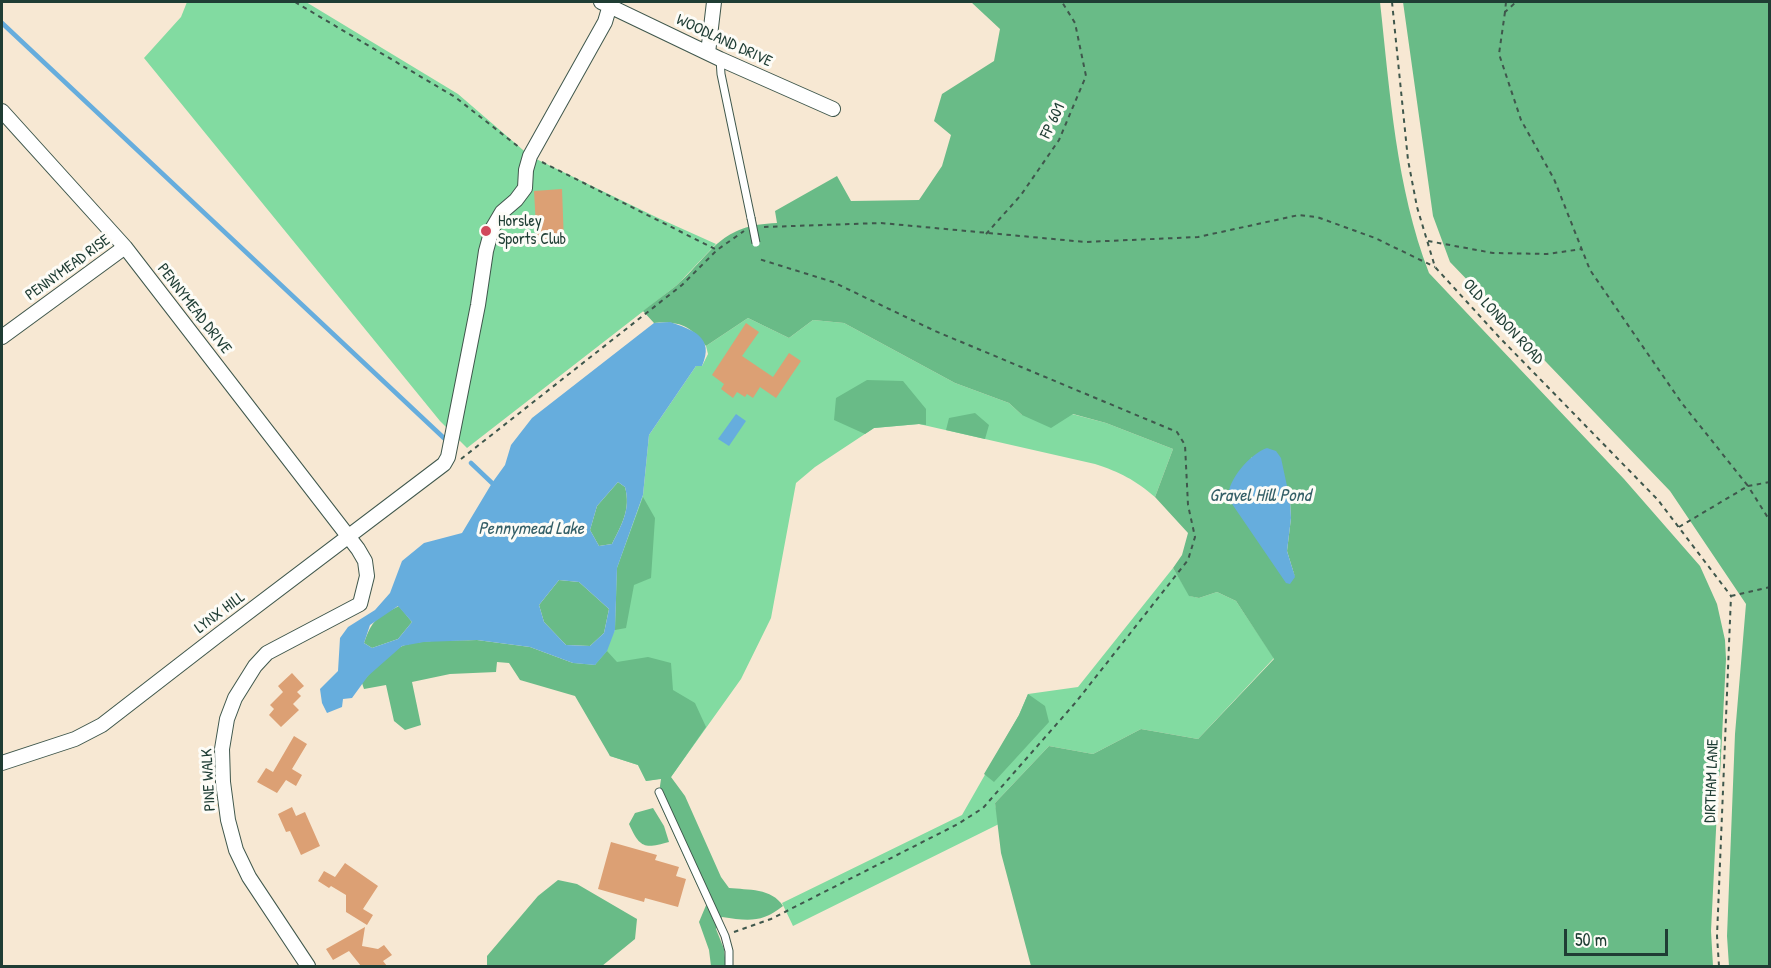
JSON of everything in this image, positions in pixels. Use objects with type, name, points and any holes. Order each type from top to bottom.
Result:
[{"type":"street","points":[[714,2],[714,56]]},
{"type":"street","points":[[444,464],[448,457],[492,230],[502,212],[516,200],[525,188],[530,156],[605,22],[606,3]]},
{"type":"street","name":"WOODLAND DRIVE","points":[[606,3],[714,56],[833,109]]},
{"type":"street","name":"PENNYMEAD DRIVE","points":[[2,111],[125,247],[350,537]]},
{"type":"street","name":"PENNYMEAD RISE","points":[[2,337],[125,247]]},
{"type":"street","name":"LYNX HILL","points":[[2,763],[66,742],[102,725],[444,464]]},
{"type":"street","name":"PINE WALK","points":[[308,966],[249,878],[236,850],[228,820],[222,749],[227,719],[235,698],[255,666],[267,653],[360,604],[367,576],[365,561],[350,537]]},
{"type":"lane","points":[[714,56],[721,74],[756,243]]},
{"type":"lane","points":[[659,792],[725,936],[729,951],[729,966]]},
{"type":"path","points":[[295,2],[455,97],[530,156],[717,250]]},
{"type":"path","name":"FP 601","points":[[986,234],[1021,195],[1059,140],[1086,76],[1074,22],[1062,2]]},
{"type":"path","name":"OLD LONDON ROAD","points":[[1392,2],[1408,160],[1417,207],[1436,267],[1499,337],[1658,500],[1731,596]]},
{"type":"path","points":[[1506,2],[1499,54],[1521,120],[1554,179],[1590,270],[1681,402],[1748,486],[1770,521]]},
{"type":"path","points":[[1505,12],[1516,2]]},
{"type":"path","points":[[759,227],[881,223],[1085,242],[1198,237],[1299,215],[1317,217],[1375,238],[1436,267]]},
{"type":"path","points":[[444,464],[457,462],[482,444],[682,285],[717,250],[751,229]]},
{"type":"path","points":[[1428,241],[1493,253],[1547,254],[1582,249]]},
{"type":"path","points":[[725,936],[771,919],[958,824],[983,808],[1076,702],[1188,560],[1194,537],[1188,505],[1185,445],[1178,432],[935,331],[833,282],[759,259]]},
{"type":"path","points":[[1679,527],[1748,486],[1770,482]]},
{"type":"path","points":[[1731,596],[1770,587]]},
{"type":"path","name":"DIRTHAM LANE","points":[[1719,966],[1718,936],[1731,596]]},
{"type":"green space","name":"Horsley Sports Club","points":[[187,2],[306,2],[458,94],[530,156],[716,244],[677,285],[467,448],[440,421],[144,58],[181,17]]},
{"type":"green space","points":[[971,2],[1380,2],[1391,105],[1402,173],[1409,207],[1429,273],[1624,479],[1700,566],[1717,604],[1725,640],[1726,659],[1720,775],[1715,779],[1714,786],[1718,790],[1711,931],[1713,966],[1031,966],[1001,853],[995,803],[1049,746],[1093,754],[1141,729],[1198,739],[1274,659],[1236,601],[1217,592],[1199,598],[1189,596],[1173,568],[1182,555],[1188,533],[1155,497],[1173,449],[1106,423],[1073,414],[1051,428],[1022,415],[1009,403],[955,383],[844,323],[813,320],[789,338],[748,318],[706,346],[689,329],[677,324],[654,323],[643,311],[677,285],[710,251],[730,235],[758,225],[777,223],[775,211],[837,176],[851,201],[919,200],[942,166],[951,135],[934,121],[942,94],[994,61],[1000,29]],"holes":[[[1251,457],[1290,500],[1291,518],[1287,551],[1295,577]]]},
{"type":"green space","points":[[1403,2],[1769,2],[1769,966],[1729,966],[1727,936],[1735,734],[1746,604],[1670,491],[1450,262],[1433,216]]},
{"type":"green space","points":[[748,318],[789,338],[813,320],[844,323],[955,383],[1009,403],[1022,415],[1072,414],[1106,423],[1173,449],[1155,497],[1127,477],[1095,464],[919,424],[874,428],[815,467],[796,483],[771,618],[741,679],[671,777],[646,781],[638,765],[610,756],[573,663],[595,665],[615,630],[617,568],[643,495],[649,435],[696,366],[702,366],[708,354],[706,346]]},
{"type":"green space","points":[[867,380],[903,381],[926,409],[926,425],[874,428],[865,434],[834,420],[836,398]]},
{"type":"green space","points":[[975,413],[989,425],[985,439],[946,430],[949,418]]},
{"type":"green space","points":[[618,482],[625,487],[627,495],[624,516],[612,544],[599,546],[590,530],[597,506]]},
{"type":"green space","points":[[643,497],[655,518],[651,578],[634,585],[626,628],[615,630],[617,568]]},
{"type":"green space","points":[[1173,568],[1190,596],[1199,598],[1217,592],[1236,601],[1274,658],[1198,739],[1141,729],[1093,754],[1049,746],[995,803],[999,824],[793,926],[782,903],[962,815],[1019,715],[1028,694],[1078,687]]},
{"type":"green space","points":[[559,580],[579,582],[609,609],[604,633],[590,646],[566,645],[544,622],[539,605]]},
{"type":"green space","points":[[399,606],[412,622],[398,639],[372,648],[364,643],[376,620]]},
{"type":"green space","points":[[477,640],[530,647],[573,663],[595,665],[607,651],[617,662],[648,657],[671,663],[673,690],[695,703],[706,727],[671,777],[685,796],[721,877],[729,888],[766,893],[773,896],[783,906],[761,918],[722,917],[716,929],[724,949],[726,966],[711,966],[709,950],[699,922],[707,903],[658,800],[661,779],[646,781],[638,765],[610,756],[575,696],[520,680],[509,663],[497,662],[496,672],[450,674],[412,682],[421,725],[405,730],[394,721],[386,685],[364,689],[362,683],[370,673],[400,647],[432,641]]},
{"type":"green space","points":[[1028,694],[1045,706],[1049,722],[994,782],[984,774],[1019,715]]},
{"type":"green space","points":[[653,808],[664,826],[669,842],[648,846],[636,838],[629,824],[635,813]]},
{"type":"green space","points":[[558,880],[577,884],[637,919],[635,939],[602,966],[487,966],[487,956],[538,896]]},
{"type":"water","name":"Pennymead Lake","points":[[670,322],[694,332],[704,341],[705,356],[702,366],[696,366],[649,435],[643,495],[617,568],[615,630],[607,651],[595,665],[573,663],[530,647],[477,640],[424,642],[402,646],[368,676],[352,698],[343,699],[342,707],[327,713],[322,703],[320,689],[338,671],[340,638],[348,627],[375,610],[390,593],[402,561],[424,543],[462,533],[505,465],[511,445],[532,418],[654,323]],"holes":[[[618,482],[625,487],[627,495],[624,516],[612,544],[599,546],[590,530],[597,506]],[[559,580],[579,582],[609,609],[604,633],[590,646],[566,645],[544,622],[539,605]],[[398,606],[412,622],[398,639],[372,648],[364,643],[370,625]]]},
{"type":"water","points":[[736,414],[746,421],[729,446],[718,439]]},
{"type":"water","name":"Gravel Hill Pond","points":[[1267,448],[1276,451],[1281,458],[1290,500],[1291,518],[1287,551],[1295,577],[1290,584],[1286,583],[1228,498],[1232,483],[1241,468],[1260,451]]},
{"type":"building","points":[[562,189],[564,243],[537,244],[534,191]]},
{"type":"building","points":[[746,323],[759,332],[742,356],[773,377],[789,353],[801,361],[776,398],[760,387],[753,398],[747,394],[745,397],[737,392],[733,398],[721,389],[724,384],[712,375]]},
{"type":"building","points":[[292,673],[304,686],[297,692],[301,696],[293,704],[299,710],[281,727],[269,715],[274,709],[270,705],[283,692],[278,686]]},
{"type":"building","points":[[294,736],[307,744],[292,769],[302,775],[296,786],[286,780],[277,793],[257,782],[266,768],[273,772]]},
{"type":"building","points":[[292,807],[296,816],[305,812],[320,846],[301,855],[290,831],[286,832],[278,814]]},
{"type":"building","points":[[611,842],[657,855],[655,860],[679,867],[676,876],[686,879],[678,907],[645,898],[644,902],[598,889]]},
{"type":"building","points":[[345,863],[378,886],[363,909],[373,915],[367,925],[346,912],[346,895],[318,881],[324,871],[335,877]]},
{"type":"building","points":[[365,927],[362,946],[378,949],[384,945],[392,955],[383,961],[387,966],[361,966],[349,951],[333,960],[326,949]]},
{"type":"waterway","points":[[2,23],[446,440]]},
{"type":"waterway","points":[[471,463],[492,483]]},
{"type":"place","name":"Horsley Sports Club","points":[[486,231]]}]
